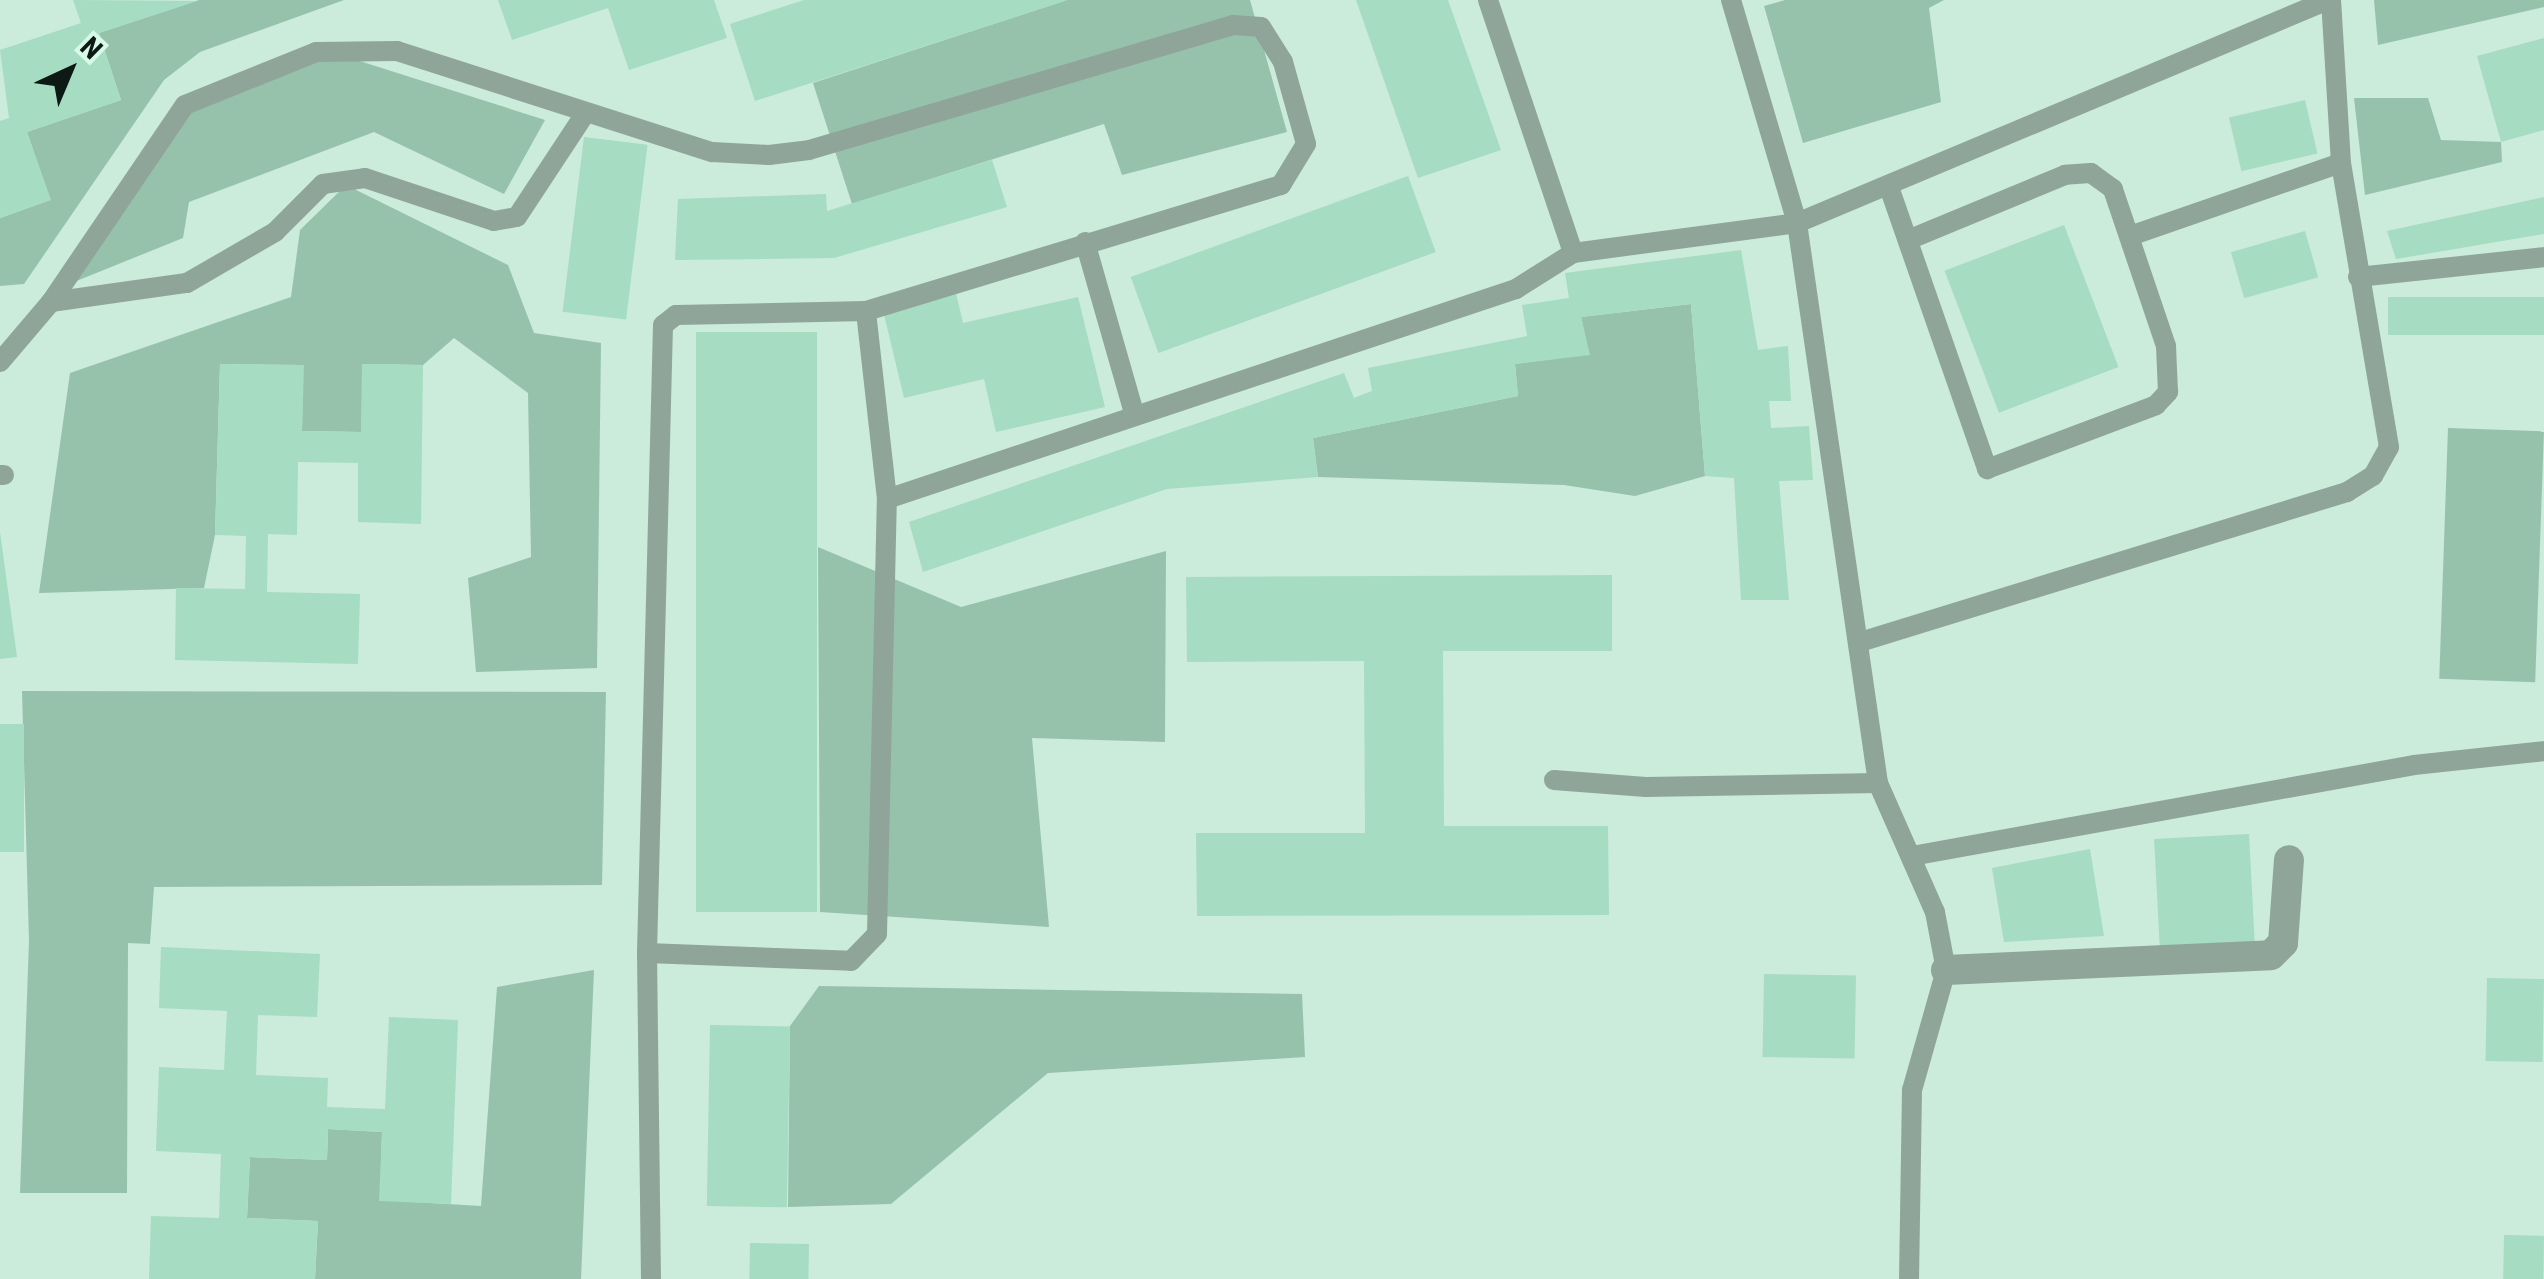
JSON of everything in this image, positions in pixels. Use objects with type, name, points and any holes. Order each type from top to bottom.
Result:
[{"type":"street","points":[[1946,970],[2271,955],[2283,944],[2289,860]]},
{"type":"lane","points":[[1488,0],[1573,253]]},
{"type":"lane","points":[[1731,0],[1797,224],[1878,783],[1935,912],[1946,970],[1912,1090],[1909,1279]]},
{"type":"lane","points":[[887,499],[1516,289],[1573,253],[1797,224],[2329,0],[2341,163],[2389,446],[2373,476],[2347,492],[1860,642]]},
{"type":"lane","points":[[0,362],[52,302],[185,105],[316,52],[397,52],[712,152],[809,150],[1233,25],[1260,27],[1283,62],[1306,144],[1294,175],[866,311],[676,315],[664,325],[647,953],[650,1279]]},
{"type":"lane","points":[[52,302],[187,283],[275,232],[323,184],[365,178],[494,221],[517,217],[585,114]]},
{"type":"lane","points":[[2130,236],[2341,163]]},
{"type":"lane","points":[[1889,187],[1987,468],[2156,405],[2168,392],[2166,346],[2114,189],[2091,173],[2065,174],[1908,240]]},
{"type":"lane","points":[[1085,242],[1136,416]]},
{"type":"lane","points":[[2358,278],[2544,257]]},
{"type":"lane","points":[[647,953],[851,961],[876,934],[887,499],[866,311]]},
{"type":"lane","points":[[1912,856],[2414,765],[2544,751]]},
{"type":"lane","points":[[1554,780],[1646,787],[1878,783]]},
{"type":"green space","points":[[199,0],[344,0],[200,52],[164,80],[24,284],[0,286],[0,218],[50,200],[27,132],[121,100],[99,33]]},
{"type":"green space","points":[[1067,0],[1250,0],[1287,132],[1122,175],[1104,124],[852,204],[813,83]]},
{"type":"green space","points":[[1785,0],[1944,0],[1929,8],[1941,102],[1803,143],[1764,6]]},
{"type":"green space","points":[[2374,0],[2544,0],[2544,7],[2378,45]]},
{"type":"green space","points":[[325,50],[545,120],[504,194],[374,132],[189,202],[183,238],[69,284],[187,110]]},
{"type":"green space","points":[[2354,98],[2428,98],[2441,140],[2501,142],[2502,162],[2365,195]]},
{"type":"green space","points":[[346,185],[508,265],[534,333],[601,343],[597,668],[476,672],[468,578],[531,557],[528,393],[454,338],[423,365],[363,364],[361,432],[302,431],[303,365],[220,364],[215,535],[204,588],[39,593],[70,373],[291,297],[300,230]]},
{"type":"green space","points":[[1691,304],[1705,476],[1635,496],[1564,485],[1318,477],[1313,438],[1518,396],[1515,364],[1589,354],[1581,317]]},
{"type":"green space","points":[[2448,428],[2544,431],[2535,682],[2439,679]]},
{"type":"green space","points":[[818,547],[961,607],[1166,551],[1165,742],[1032,738],[1049,927],[820,912]]},
{"type":"green space","points":[[22,691],[606,692],[602,885],[154,887],[150,944],[128,943],[127,1193],[20,1193],[29,941]]},
{"type":"green space","points":[[594,970],[581,1279],[315,1279],[318,1221],[247,1218],[250,1157],[327,1160],[328,1129],[382,1132],[380,1200],[481,1206],[497,987]]},
{"type":"green space","points":[[819,986],[1302,994],[1305,1057],[1048,1073],[891,1204],[788,1207],[790,1026]]},
{"type":"building","points":[[73,0],[197,1],[99,33],[121,100],[27,132],[51,200],[0,218],[0,121],[9,118],[0,50],[81,23]]},
{"type":"building","points":[[498,0],[714,0],[727,38],[629,70],[608,8],[512,40]]},
{"type":"building","points":[[804,0],[1065,1],[755,101],[730,24]]},
{"type":"building","points":[[1356,0],[1448,0],[1501,150],[1418,178]]},
{"type":"building","points":[[2544,38],[2544,130],[2501,142],[2477,56]]},
{"type":"building","points":[[2305,100],[2317,154],[2241,171],[2229,118]]},
{"type":"building","points":[[584,137],[648,145],[626,319],[563,312]]},
{"type":"building","points":[[992,160],[1007,207],[834,258],[675,260],[678,199],[826,194],[827,211]]},
{"type":"building","points":[[1408,176],[1436,252],[1158,353],[1131,277]]},
{"type":"building","points":[[2544,197],[2544,234],[2396,259],[2387,231]]},
{"type":"building","points":[[2064,225],[2118,367],[1999,413],[1945,271]]},
{"type":"building","points":[[2305,231],[2318,277],[2244,298],[2231,252]]},
{"type":"building","points":[[1741,250],[1758,350],[1788,346],[1791,401],[1769,401],[1771,428],[1809,426],[1813,480],[1779,481],[1789,600],[1741,600],[1734,478],[1705,476],[1691,304],[1581,317],[1590,355],[1515,364],[1518,396],[1313,438],[1318,477],[1167,489],[923,572],[909,522],[1344,373],[1354,398],[1372,391],[1368,368],[1527,336],[1522,305],[1569,298],[1565,273]]},
{"type":"building","points":[[955,289],[963,323],[1078,297],[1105,407],[996,432],[984,379],[904,398],[882,306]]},
{"type":"building","points":[[2388,297],[2544,297],[2544,335],[2388,335]]},
{"type":"building","points":[[696,332],[817,332],[817,912],[696,912]]},
{"type":"building","points":[[220,364],[304,365],[302,431],[361,432],[362,364],[423,365],[421,524],[358,522],[358,463],[298,462],[297,535],[268,534],[267,592],[360,594],[358,664],[175,660],[176,588],[245,589],[246,536],[215,535]]},
{"type":"building","points":[[0,532],[17,657],[0,659]]},
{"type":"building","points":[[1612,575],[1612,651],[1443,651],[1444,826],[1608,826],[1609,915],[1197,916],[1196,833],[1365,833],[1364,661],[1187,662],[1186,577]]},
{"type":"building","points":[[0,724],[24,724],[24,852],[0,852]]},
{"type":"building","points":[[2249,834],[2255,943],[2160,948],[2154,839]]},
{"type":"building","points":[[2090,849],[2104,936],[2004,942],[1992,868]]},
{"type":"building","points":[[161,947],[320,954],[317,1017],[258,1015],[256,1075],[328,1078],[327,1107],[385,1109],[389,1017],[458,1020],[451,1204],[379,1201],[382,1132],[328,1129],[327,1160],[250,1157],[247,1218],[318,1221],[315,1279],[149,1279],[151,1216],[219,1218],[221,1154],[156,1151],[159,1067],[224,1070],[227,1011],[159,1008]]},
{"type":"building","points":[[1764,974],[1856,976],[1855,1059],[1763,1057]]},
{"type":"building","points":[[2487,978],[2544,979],[2543,1062],[2486,1061]]},
{"type":"building","points":[[710,1025],[790,1026],[787,1207],[707,1206]]},
{"type":"building","points":[[2504,1235],[2544,1236],[2543,1279],[2503,1279]]},
{"type":"building","points":[[750,1243],[809,1244],[808,1279],[749,1279]]}]
